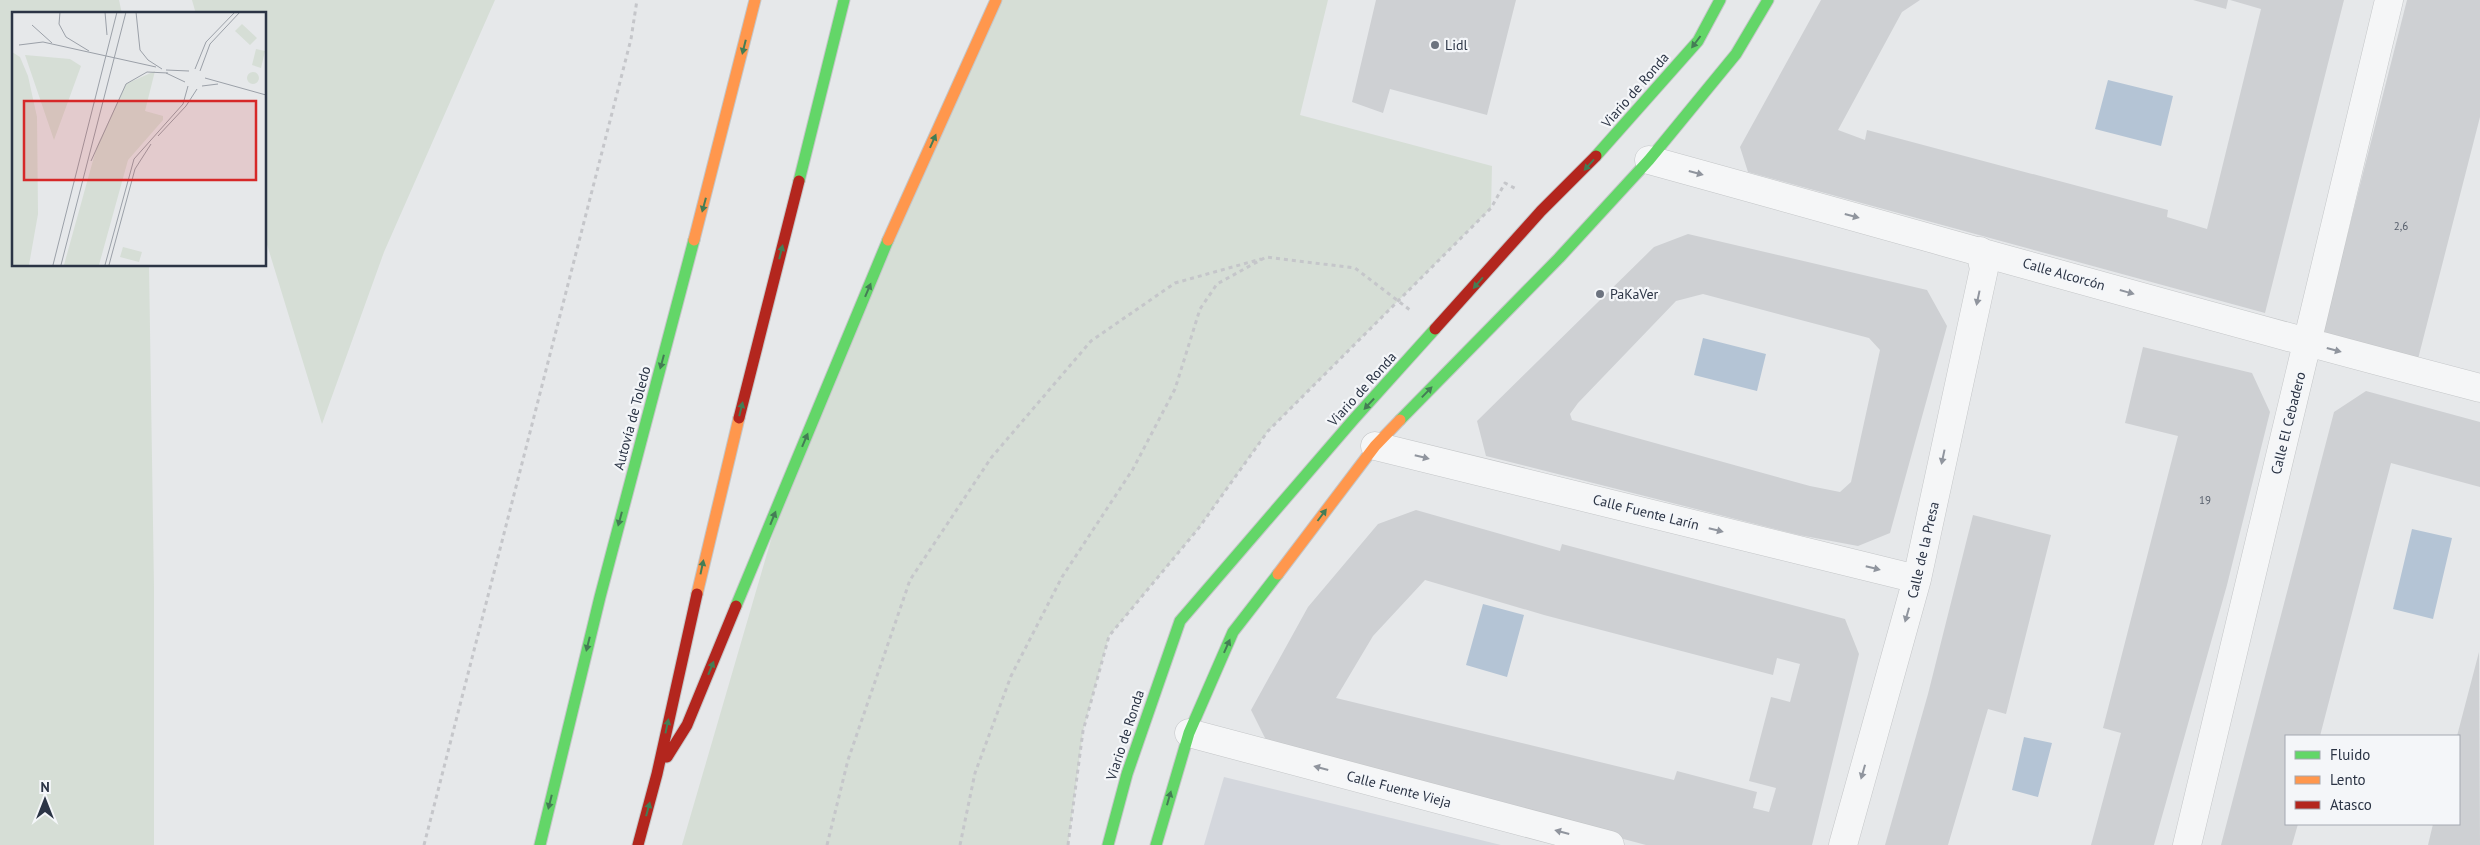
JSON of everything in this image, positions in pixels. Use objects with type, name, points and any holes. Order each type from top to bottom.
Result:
[{"type":"main road","name":"Autovía de Toledo","points":[[540,845],[600,597],[726,120],[755,0]]},
{"type":"main road","points":[[638,845],[657,774],[710,529],[844,0]]},
{"type":"main road","points":[[657,774],[688,725],[884,249],[996,0]]},
{"type":"main road","name":"Viario de Ronda","points":[[1108,845],[1126,774],[1180,621],[1354,419],[1436,331],[1541,211],[1584,170],[1698,40],[1720,0]]},
{"type":"main road","points":[[1156,845],[1189,733],[1233,632],[1375,446],[1559,258],[1649,160],[1736,54],[1768,0]]},
{"type":"street","name":"Calle El Cebadero","points":[[2186,845],[2390,0]]},
{"type":"street","name":"Calle Alcorcón","points":[[1649,160],[1980,250],[2307,343],[2480,388]]},
{"type":"street","name":"Calle de la Presa","points":[[1843,845],[1917,579],[1984,269],[1980,250]]},
{"type":"street","name":"Calle Fuente Larín","points":[[1375,446],[1917,579]]},
{"type":"street","name":"Calle Fuente Vieja","points":[[1189,733],[1610,845]]},
{"type":"path","points":[[424,845],[629,48],[637,0]]},
{"type":"path","points":[[827,845],[848,760],[910,580],[991,458],[1091,341],[1175,283],[1266,257],[1355,268],[1436,331]]},
{"type":"path","points":[[960,845],[975,773],[1011,676],[1062,577],[1133,469],[1175,389],[1200,309],[1217,284],[1266,257]]},
{"type":"shaded area","points":[[0,0],[119,0],[122,12],[12,12],[12,266],[149,266],[154,587],[154,845],[0,845]]},
{"type":"shaded area","points":[[192,0],[495,0],[384,252],[322,424],[266,241],[266,12],[195,12]]},
{"type":"shaded area","points":[[996,0],[1328,0],[1300,115],[1492,166],[1491,208],[1268,431],[1198,529],[1109,636],[1083,731],[1068,845],[682,845],[787,485]]},
{"type":"shaded area","points":[[1224,777],[1501,845],[1204,845]]},
{"type":"water","points":[[2108,80],[2173,96],[2161,146],[2095,129]]},
{"type":"water","points":[[1703,338],[1766,354],[1757,391],[1694,375]]},
{"type":"water","points":[[2412,529],[2452,538],[2433,619],[2393,609]]},
{"type":"water","points":[[1483,604],[1524,615],[1507,677],[1466,665]]},
{"type":"water","points":[[2024,737],[2052,743],[2038,797],[2012,790]]},
{"type":"building","name":"Lidl","points":[[1376,0],[1516,0],[1487,115],[1390,89],[1383,113],[1352,102]]},
{"type":"building","points":[[1821,0],[1920,0],[1902,12],[1838,130],[1865,140],[1867,130],[2168,210],[2167,217],[2207,229],[2261,9],[2230,0],[2344,0],[2265,313],[1748,172],[1740,147]]},
{"type":"building","points":[[2193,0],[2228,0],[2226,9]]},
{"type":"building","points":[[2407,0],[2480,0],[2480,117],[2418,359],[2322,335]]},
{"type":"building","points":[[1688,234],[1927,290],[1947,326],[1890,533],[1858,546],[1799,535],[1486,456],[1477,421],[1654,247]],"holes":[[[1703,294],[1869,338],[1880,350],[1851,482],[1840,492],[1810,486],[1572,420],[1570,414],[1578,403],[1676,301]]]},
{"type":"building","points":[[2143,347],[2252,373],[2270,412],[2227,585],[2154,845],[2091,845],[2121,733],[2103,728],[2178,436],[2125,423]]},
{"type":"building","points":[[2366,391],[2480,422],[2480,487],[2391,463],[2320,735],[2285,735],[2285,825],[2298,825],[2292,845],[2221,845],[2334,412]]},
{"type":"building","points":[[1416,510],[1560,551],[1562,544],[1845,619],[1859,654],[1812,845],[1646,845],[1268,744],[1251,710],[1308,607],[1378,524]],"holes":[[[1425,580],[1544,615],[1773,675],[1777,658],[1800,664],[1790,702],[1771,697],[1749,781],[1776,788],[1769,812],[1753,808],[1757,792],[1677,771],[1674,780],[1336,698],[1373,636]]]},
{"type":"building","points":[[1973,515],[2051,535],[2006,714],[1988,709],[1948,845],[1885,845],[1928,694]]},
{"type":"building","points":[[2479,652],[2480,845],[2428,845],[2433,825],[2460,825],[2460,735],[2457,735]]},
{"type":"traffic: fast","points":[[799,181],[844,0]]},
{"type":"traffic: fast","points":[[1596,156],[1698,41],[1720,0]]},
{"type":"traffic: fast","points":[[1400,420],[1559,258],[1649,160],[1736,54],[1768,0]]},
{"type":"traffic: fast","points":[[540,845],[600,597],[694,240]]},
{"type":"traffic: fast","points":[[736,606],[888,240]]},
{"type":"traffic: fast","points":[[1108,845],[1127,774],[1180,621],[1354,419],[1435,329]]},
{"type":"traffic: fast","points":[[1156,845],[1189,733],[1233,632],[1278,574]]},
{"type":"traffic: slow","points":[[694,240],[755,0]]},
{"type":"traffic: slow","points":[[888,240],[996,0]]},
{"type":"traffic: slow","points":[[697,594],[739,418]]},
{"type":"traffic: slow","points":[[1278,574],[1375,446],[1400,420]]},
{"type":"traffic: jam","points":[[1435,329],[1541,211],[1596,156]]},
{"type":"traffic: jam","points":[[739,418],[799,181]]},
{"type":"traffic: jam","points":[[638,845],[657,774],[697,594]]},
{"type":"traffic: jam","points":[[667,757],[687,725],[736,606]]},
{"type":"place","name":"Lidl","points":[[1435,45]]},
{"type":"place","name":"PaKaVer","points":[[1600,294]]}]
